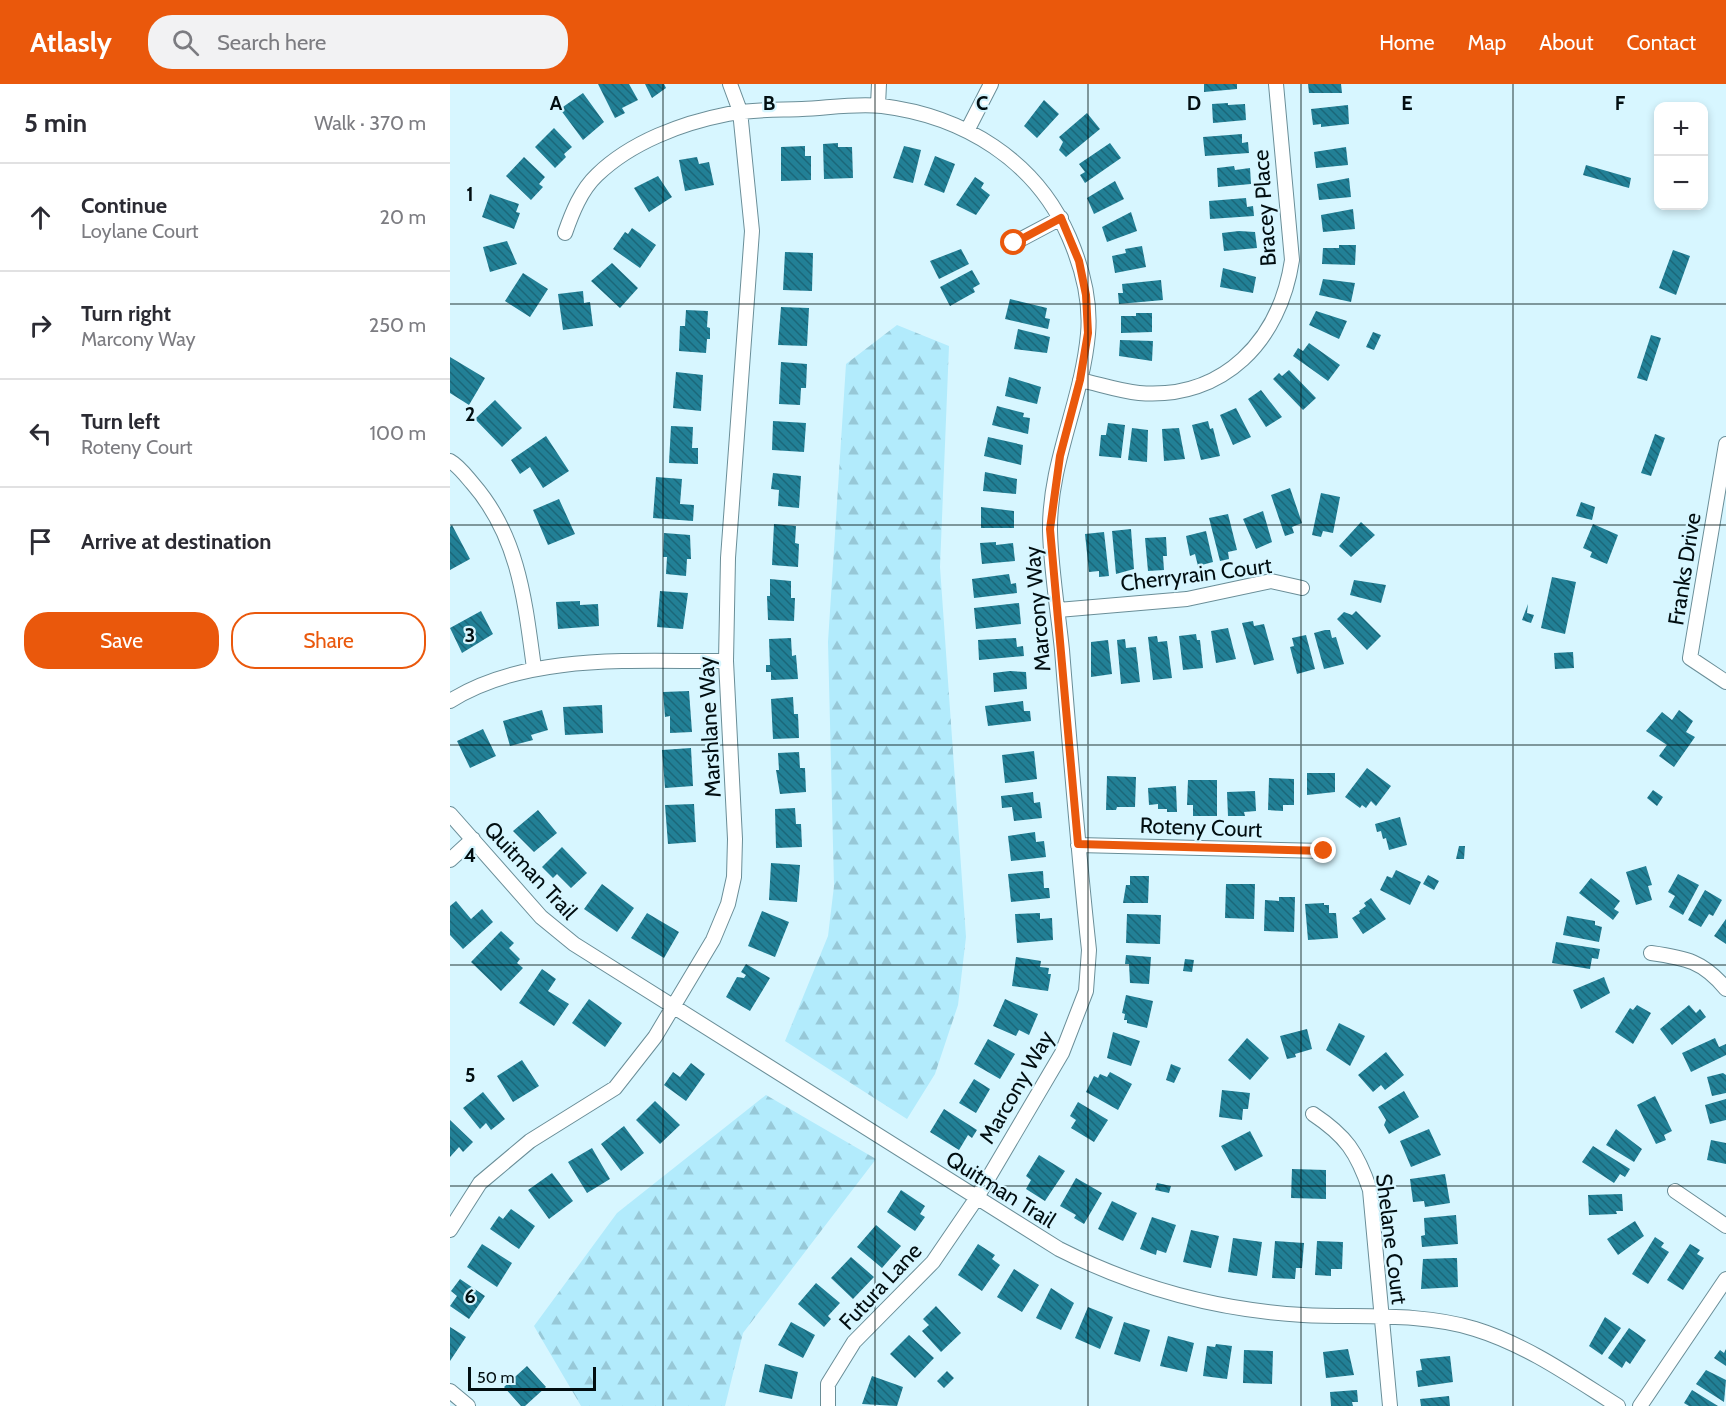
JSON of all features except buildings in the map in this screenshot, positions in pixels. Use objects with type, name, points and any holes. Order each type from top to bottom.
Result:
[{"type":"street","name":"Marshlane Way","points":[[450,1230],[480,1184],[530,1141],[615,1088],[655,1037],[714,940],[728,904],[734,877],[735,839],[726,661],[728,558],[752,231],[740,111],[730,84]]},
{"type":"street","points":[[878,105],[879,84]]},
{"type":"street","points":[[968,129],[991,84]]},
{"type":"street","name":"Bracey Place","points":[[1080,380],[1137,393],[1181,391],[1201,386],[1223,375],[1258,344],[1281,305],[1288,285],[1292,260],[1276,84]]},
{"type":"street","name":"Marcony Way","points":[[565,233],[580,197],[596,175],[630,151],[665,132],[700,119],[740,111],[878,105],[922,114],[968,129],[994,145],[1018,164],[1061,218],[1079,261],[1086,295],[1088,333],[1080,380],[1060,456],[1050,529],[1089,950],[1086,991],[1062,1053],[976,1199]]},
{"type":"street","points":[[1014,243],[1061,218]]},
{"type":"street","name":"Franks Drive","points":[[1726,444],[1690,658],[1726,682]]},
{"type":"street","points":[[450,461],[484,497],[514,554],[523,586],[534,669]]},
{"type":"street","name":"Cherryrain Court","points":[[1058,610],[1187,599],[1271,581],[1302,588]]},
{"type":"street","points":[[450,701],[468,690],[501,677],[534,669],[620,663],[726,661]]},
{"type":"street","name":"Quitman Trail","points":[[450,814],[541,917],[574,944],[976,1199],[1068,1254],[1105,1272],[1160,1292],[1229,1307],[1300,1315],[1438,1320],[1508,1341],[1538,1356],[1618,1406]]},
{"type":"street","points":[[450,860],[473,839]]},
{"type":"street","name":"Roteny Court","points":[[1078,844],[1324,851]]},
{"type":"street","points":[[1651,953],[1686,958],[1714,975],[1726,989]]},
{"type":"street","name":"Shelane Court","points":[[1313,1114],[1349,1144],[1360,1161],[1370,1190],[1381,1318]]},
{"type":"street","points":[[1675,1191],[1726,1226]]},
{"type":"street","name":"Futura Lane","points":[[828,1406],[828,1384],[854,1342],[933,1262],[976,1199]]},
{"type":"street","points":[[1641,1406],[1726,1279]]},
{"type":"street","points":[[1381,1318],[1390,1406]]},
{"type":"street","points":[[450,1391],[468,1406]]},
{"type":"green space","points":[[897,325],[949,346],[940,567],[966,937],[958,1005],[935,1074],[907,1119],[785,1041],[828,936],[834,886],[828,642],[846,364]]},
{"type":"green space","points":[[766,1095],[876,1159],[743,1333],[725,1406],[581,1406],[534,1326],[617,1213]]},
{"type":"route","points":[[1014,243],[1061,218],[1079,261],[1086,295],[1088,333],[1080,380],[1060,456],[1050,529],[1078,844],[1324,851]]}]
